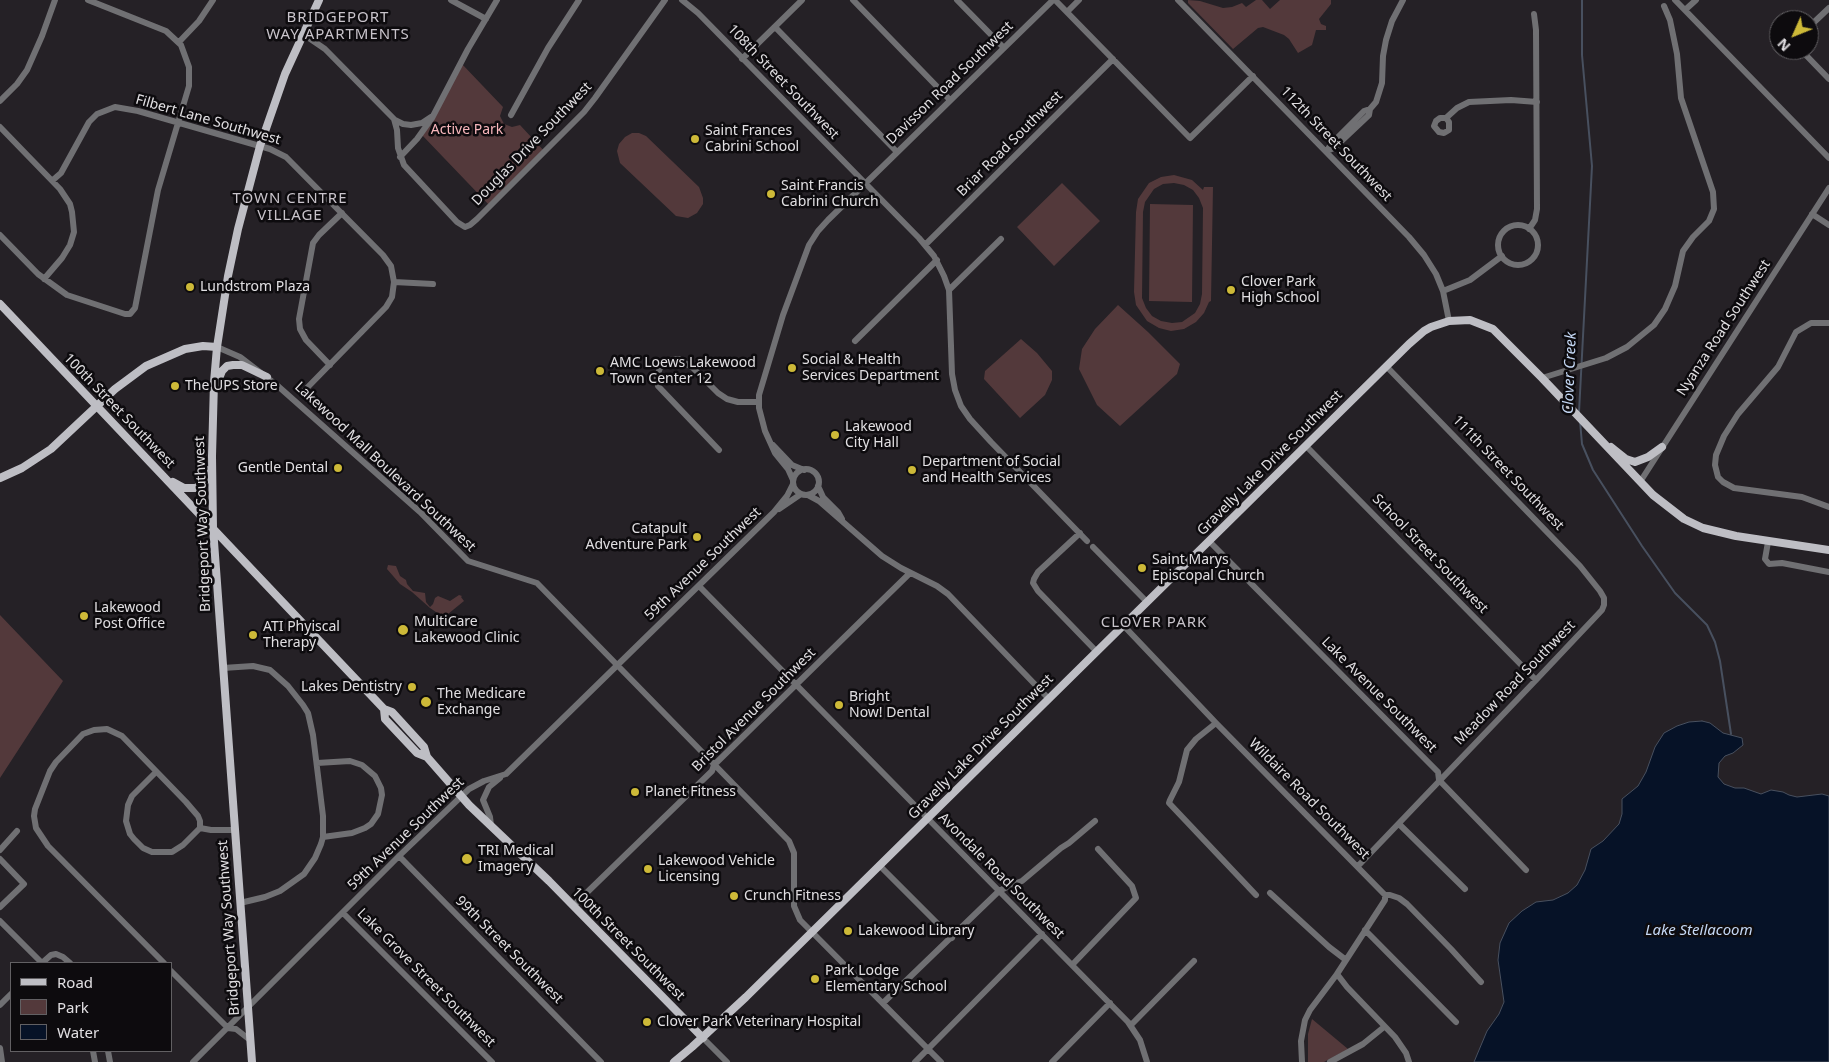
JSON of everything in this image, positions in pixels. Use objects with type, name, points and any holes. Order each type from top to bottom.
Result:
[{"type":"main road","name":"Bridgeport Way Southwest","points":[[252,1062],[213,528],[213,395],[223,299],[232,252],[260,146],[285,74],[319,0]]},
{"type":"main road","name":"100th Street Southwest","points":[[0,304],[384,709],[385,719],[417,753],[427,757],[491,826],[703,1038]]},
{"type":"main road","name":"Gravelly Lake Drive Southwest","points":[[674,1062],[703,1038],[1386,366],[1424,331],[1440,323],[1470,320],[1493,329],[1640,482],[1665,506],[1684,519],[1697,526],[1736,536],[1829,550]]},
{"type":"main road","points":[[0,478],[27,465],[51,449],[131,376],[156,361],[191,347],[217,347]]},
{"type":"main road","points":[[213,395],[222,371],[230,365],[242,365],[267,377]]},
{"type":"main road","points":[[1595,436],[1626,459],[1635,462],[1648,457],[1662,447]]},
{"type":"main road","points":[[167,479],[184,488],[197,488],[207,478],[212,456]]},
{"type":"street","points":[[0,101],[17,84],[27,70],[55,0]]},
{"type":"street","points":[[0,235],[44,279],[71,297],[121,314],[131,313],[136,304],[150,224],[160,182],[190,79],[187,60],[179,42],[162,29],[88,0]]},
{"type":"street","points":[[179,42],[199,21],[214,0]]},
{"type":"street","points":[[451,0],[486,19]]},
{"type":"street","points":[[400,157],[426,128],[497,0]]},
{"type":"street","points":[[511,115],[548,48],[579,0]]},
{"type":"street","name":"Douglas Drive Southwest","points":[[400,157],[411,174],[457,222],[465,227],[470,225],[584,112],[596,98],[664,0]]},
{"type":"street","name":"108th Street Southwest","points":[[682,0],[698,13],[865,183]]},
{"type":"street","points":[[742,59],[802,0]]},
{"type":"street","points":[[853,0],[950,100]]},
{"type":"street","points":[[957,0],[1004,48]]},
{"type":"street","points":[[1054,0],[1190,138],[1253,76]]},
{"type":"street","name":"Davisson Road Southwest","points":[[759,402],[763,376],[806,251],[823,225],[1054,0]]},
{"type":"street","points":[[1067,12],[1079,0]]},
{"type":"street","name":"112th Street Southwest","points":[[1178,0],[1424,254],[1436,274],[1443,291],[1449,321]]},
{"type":"street","points":[[1326,151],[1364,111],[1370,109],[1376,102],[1380,93],[1386,40],[1392,21],[1403,0]]},
{"type":"street","points":[[1675,0],[1829,158]]},
{"type":"street","points":[[1685,10],[1696,0]]},
{"type":"street","points":[[1542,378],[1578,366],[1591,364],[1628,347],[1647,332],[1658,321],[1675,286],[1683,251],[1709,220],[1714,210],[1713,192],[1681,98],[1677,54],[1670,20],[1664,6]]},
{"type":"street","points":[[1819,18],[1829,8]]},
{"type":"street","points":[[1529,228],[1535,220],[1537,209],[1536,30],[1534,14]]},
{"type":"street","points":[[775,27],[897,152]]},
{"type":"street","points":[[303,34],[325,49],[394,119],[403,124],[416,124],[427,121],[437,110]]},
{"type":"street","name":"Briar Road Southwest","points":[[925,245],[1112,59]]},
{"type":"street","points":[[1811,60],[1829,78]]},
{"type":"street","points":[[1446,118],[1457,108],[1469,102],[1501,100],[1537,102]]},
{"type":"street","name":"Filbert Lane Southwest","points":[[53,180],[60,173],[89,122],[103,111],[114,107],[178,122],[260,146],[284,156],[342,213],[387,260],[392,270],[394,282]]},
{"type":"street","points":[[394,119],[400,157]]},
{"type":"street","points":[[0,126],[53,180],[70,204],[74,220],[74,232],[67,252],[44,279]]},
{"type":"street","points":[[865,183],[925,245],[937,260],[944,276],[949,290],[952,374],[961,406],[991,442],[1087,540]]},
{"type":"street","name":"Nyanza Road Southwest","points":[[1640,482],[1829,188]]},
{"type":"street","points":[[330,365],[306,340],[300,329],[299,319],[313,243],[342,213]]},
{"type":"street","points":[[1812,214],[1829,224]]},
{"type":"street","points":[[1514,225],[1529,228],[1536,236],[1538,242],[1535,255],[1526,263],[1513,264],[1502,256],[1498,244],[1503,232],[1514,225]]},
{"type":"street","points":[[949,290],[1001,239]]},
{"type":"street","points":[[1443,291],[1470,280],[1502,256]]},
{"type":"street","points":[[855,341],[937,260]]},
{"type":"street","points":[[303,392],[386,307],[393,294],[394,282],[433,284]]},
{"type":"street","points":[[1829,323],[1811,323],[1796,332],[1778,367],[1738,414],[1724,436],[1716,454],[1715,465],[1717,474],[1723,482],[1734,488],[1802,497],[1829,507]]},
{"type":"street","name":"Lakewood Mall Boulevard Southwest","points":[[217,347],[240,356],[267,377],[425,517],[468,561],[537,583],[791,845],[794,853],[794,906],[800,920],[941,1062]]},
{"type":"street","points":[[719,450],[658,386],[657,376],[660,368],[670,360],[678,359],[693,368],[718,393],[727,399],[738,402],[759,402],[760,416],[769,440],[775,453],[788,469],[796,490],[819,501],[874,550],[948,594],[1048,698]]},
{"type":"street","name":"111th Street Southwest","points":[[1386,366],[1580,566],[1600,591],[1604,602]]},
{"type":"street","points":[[769,440],[792,465],[815,474],[823,496],[838,512],[844,522]]},
{"type":"street","name":"School Street Southwest","points":[[1306,446],[1536,680]]},
{"type":"street","points":[[793,482],[797,473],[804,470]]},
{"type":"street","name":"59th Avenue Southwest","points":[[193,1062],[398,856],[469,788],[506,774],[774,512],[787,496],[793,482]]},
{"type":"street","points":[[805,495],[814,492],[818,486]]},
{"type":"street","name":"59th Avenue Southwest","points":[[774,512],[805,495]]},
{"type":"street","points":[[1080,533],[1038,572],[1033,583],[1038,591],[1096,652]]},
{"type":"street","name":"Lake Avenue Southwest","points":[[1209,541],[1438,772],[1440,780],[1526,870]]},
{"type":"street","points":[[1768,542],[1765,559],[1770,564],[1782,563],[1829,572]]},
{"type":"street","points":[[1093,547],[1146,602]]},
{"type":"street","name":"Bristol Avenue Southwest","points":[[573,906],[712,771],[714,764],[910,573]]},
{"type":"street","name":"Avondale Road Southwest","points":[[699,586],[1131,1025],[1140,1040],[1147,1062]]},
{"type":"street","name":"Meadow Road Southwest","points":[[1358,866],[1602,610],[1604,602]]},
{"type":"street","name":"Wildaire Road Southwest","points":[[1123,625],[1216,723],[1385,895],[1399,898],[1407,904],[1481,982]]},
{"type":"street","points":[[223,668],[253,666],[270,670],[288,686],[308,713],[313,735],[323,816],[323,837],[315,858],[307,870],[286,888],[266,897],[240,903]]},
{"type":"street","points":[[1216,723],[1196,739],[1188,750],[1179,782],[1169,803],[1256,895]]},
{"type":"street","points":[[156,772],[132,796],[128,805],[126,821],[134,839],[142,848],[152,852],[172,852],[200,828],[200,821],[194,812],[122,736],[106,729],[88,731],[83,734],[56,762],[50,771],[35,809],[35,822],[38,833],[48,846],[163,962]]},
{"type":"street","points":[[317,763],[350,761],[362,765],[375,776],[382,795],[378,814],[371,824],[352,833],[323,837]]},
{"type":"street","points":[[491,826],[490,817],[483,803],[484,796],[489,787],[506,774]]},
{"type":"street","points":[[883,1003],[999,891],[1022,881],[1095,821]]},
{"type":"street","points":[[1399,824],[1465,889]]},
{"type":"street","points":[[200,828],[234,830]]},
{"type":"street","points":[[0,850],[17,831]]},
{"type":"street","points":[[1072,965],[1136,898],[1132,886],[1098,849]]},
{"type":"street","name":"99th Street Southwest","points":[[398,856],[602,1062]]},
{"type":"street","points":[[0,859],[24,884],[0,908]]},
{"type":"street","points":[[879,865],[952,938]]},
{"type":"street","points":[[1270,893],[1346,960]]},
{"type":"street","points":[[1302,1062],[1301,1041],[1305,1020],[1310,1010],[1346,960],[1384,900],[1385,895]]},
{"type":"street","name":"Lake Grove Street Southwest","points":[[343,913],[492,1062]]},
{"type":"street","points":[[0,921],[41,962]]},
{"type":"street","points":[[1365,930],[1456,1022]]},
{"type":"street","points":[[915,1062],[1042,934]]},
{"type":"street","points":[[43,962],[51,955],[56,954],[69,962]]},
{"type":"street","points":[[1131,1025],[1194,960]]},
{"type":"street","points":[[172,972],[228,1028],[236,1029],[250,1040]]},
{"type":"street","points":[[1337,974],[1401,1046],[1408,1062]]},
{"type":"street","points":[[0,1005],[10,995]]},
{"type":"street","points":[[1052,1062],[1110,1003]]},
{"type":"street","points":[[1330,1062],[1362,1044],[1384,1026]]},
{"type":"street","name":"100th Street Southwest","points":[[703,1038],[726,1062]]},
{"type":"street","points":[[0,1048],[2,1062]]},
{"type":"green space","points":[[1188,0],[1200,1],[1223,8],[1242,3],[1246,7],[1256,0],[1262,0],[1270,9],[1280,0],[1331,0],[1331,4],[1319,19],[1321,24],[1326,26],[1326,30],[1316,30],[1312,45],[1298,53],[1284,35],[1263,27],[1258,28],[1233,49],[1188,3]]},
{"type":"green space","name":"Active Park","points":[[461,63],[503,107],[500,116],[504,124],[512,127],[520,125],[545,152],[490,206],[421,134]]},
{"type":"green space","points":[[632,133],[646,136],[699,187],[703,204],[697,213],[688,218],[676,216],[620,163],[617,151],[619,144]]},
{"type":"green space","points":[[1174,175],[1192,180],[1203,190],[1204,187],[1213,187],[1211,301],[1196,322],[1184,329],[1171,331],[1159,328],[1147,321],[1136,305],[1134,292],[1138,199],[1149,183],[1161,177]],"holes":[[[1174,183],[1184,185],[1193,190],[1203,208],[1202,294],[1200,304],[1195,313],[1182,322],[1172,323],[1161,321],[1152,316],[1142,298],[1143,212],[1145,202],[1154,189],[1163,184]]]},
{"type":"green space","points":[[1062,183],[1100,221],[1054,266],[1017,227]]},
{"type":"green space","points":[[1150,204],[1193,205],[1192,302],[1149,301]]},
{"type":"green space","points":[[1118,305],[1180,364],[1177,374],[1120,426],[1097,405],[1079,369],[1082,349],[1095,329]]},
{"type":"green space","points":[[1021,339],[1037,353],[1052,371],[1052,380],[1045,395],[1020,418],[984,379],[985,371]]},
{"type":"green space","points":[[388,565],[396,566],[400,576],[406,580],[413,591],[425,593],[426,602],[430,607],[438,596],[450,601],[459,595],[462,596],[464,601],[448,614],[439,614],[400,584],[387,569]]},
{"type":"green space","points":[[0,615],[63,681],[0,778]]},
{"type":"green space","points":[[1312,1019],[1348,1049],[1324,1062],[1308,1062],[1308,1034]]},
{"type":"water","name":"Lake Steilacoom","points":[[1702,721],[1710,723],[1723,733],[1742,738],[1743,745],[1733,753],[1725,756],[1719,763],[1718,777],[1724,784],[1761,794],[1771,790],[1797,797],[1822,794],[1829,796],[1829,1062],[1474,1062],[1487,1031],[1499,1014],[1504,1002],[1498,960],[1500,943],[1509,923],[1536,902],[1553,900],[1568,893],[1577,885],[1585,870],[1591,849],[1603,841],[1619,824],[1622,814],[1622,799],[1638,786],[1646,772],[1655,747],[1664,733],[1689,722]]},
{"type":"waterway","name":"Clover Creek","points":[[1579,412],[1592,166],[1582,55],[1582,0]]},
{"type":"waterway","name":"Clover Creek","points":[[1580,421],[1582,444],[1593,470],[1675,593],[1707,625],[1715,642],[1720,661],[1731,734]]},
{"type":"place","name":"Saint Frances Cabrini School","points":[[695,139]]},
{"type":"place","name":"Saint Francis Cabrini Church","points":[[771,194]]},
{"type":"place","name":"Lundstrom Plaza","points":[[190,287]]},
{"type":"place","name":"Clover Park High School","points":[[1231,290]]},
{"type":"place","name":"Social & Health Services Department","points":[[792,368]]},
{"type":"place","name":"AMC Loews Lakewood Town Center 12","points":[[600,371]]},
{"type":"place","name":"The UPS Store","points":[[175,386]]},
{"type":"place","name":"Lakewood City Hall","points":[[835,435]]},
{"type":"place","name":"Gentle Dental","points":[[338,468]]},
{"type":"place","name":"Department of Social and Health Services","points":[[912,470]]},
{"type":"place","name":"Catapult Adventure Park","points":[[697,537]]},
{"type":"place","name":"Saint Marys Episcopal Church","points":[[1142,568]]},
{"type":"place","name":"Lakewood Post Office","points":[[84,616]]},
{"type":"place","name":"MultiCare Lakewood Clinic","points":[[403,630]]},
{"type":"place","name":"ATI Phyiscal Therapy","points":[[253,635]]},
{"type":"place","name":"Lakes Dentistry","points":[[412,687]]},
{"type":"place","name":"The Medicare Exchange","points":[[426,702]]},
{"type":"place","name":"Bright Now! Dental","points":[[839,705]]},
{"type":"place","name":"Planet Fitness","points":[[635,792]]},
{"type":"place","name":"TRI Medical Imagery","points":[[467,859]]},
{"type":"place","name":"Lakewood Vehicle Licensing","points":[[648,869]]},
{"type":"place","name":"Crunch Fitness","points":[[734,896]]},
{"type":"place","name":"Lakewood Library","points":[[848,931]]},
{"type":"place","name":"Park Lodge Elementary School","points":[[815,979]]},
{"type":"place","name":"Clover Park Veterinary Hospital","points":[[647,1022]]},
{"type":"district","name":"BRIDGEPORT WAY APARTMENTS","points":[[338,26]]},
{"type":"district","name":"TOWN CENTRE VILLAGE","points":[[290,208]]},
{"type":"district","name":"CLOVER PARK","points":[[1154,623]]}]
